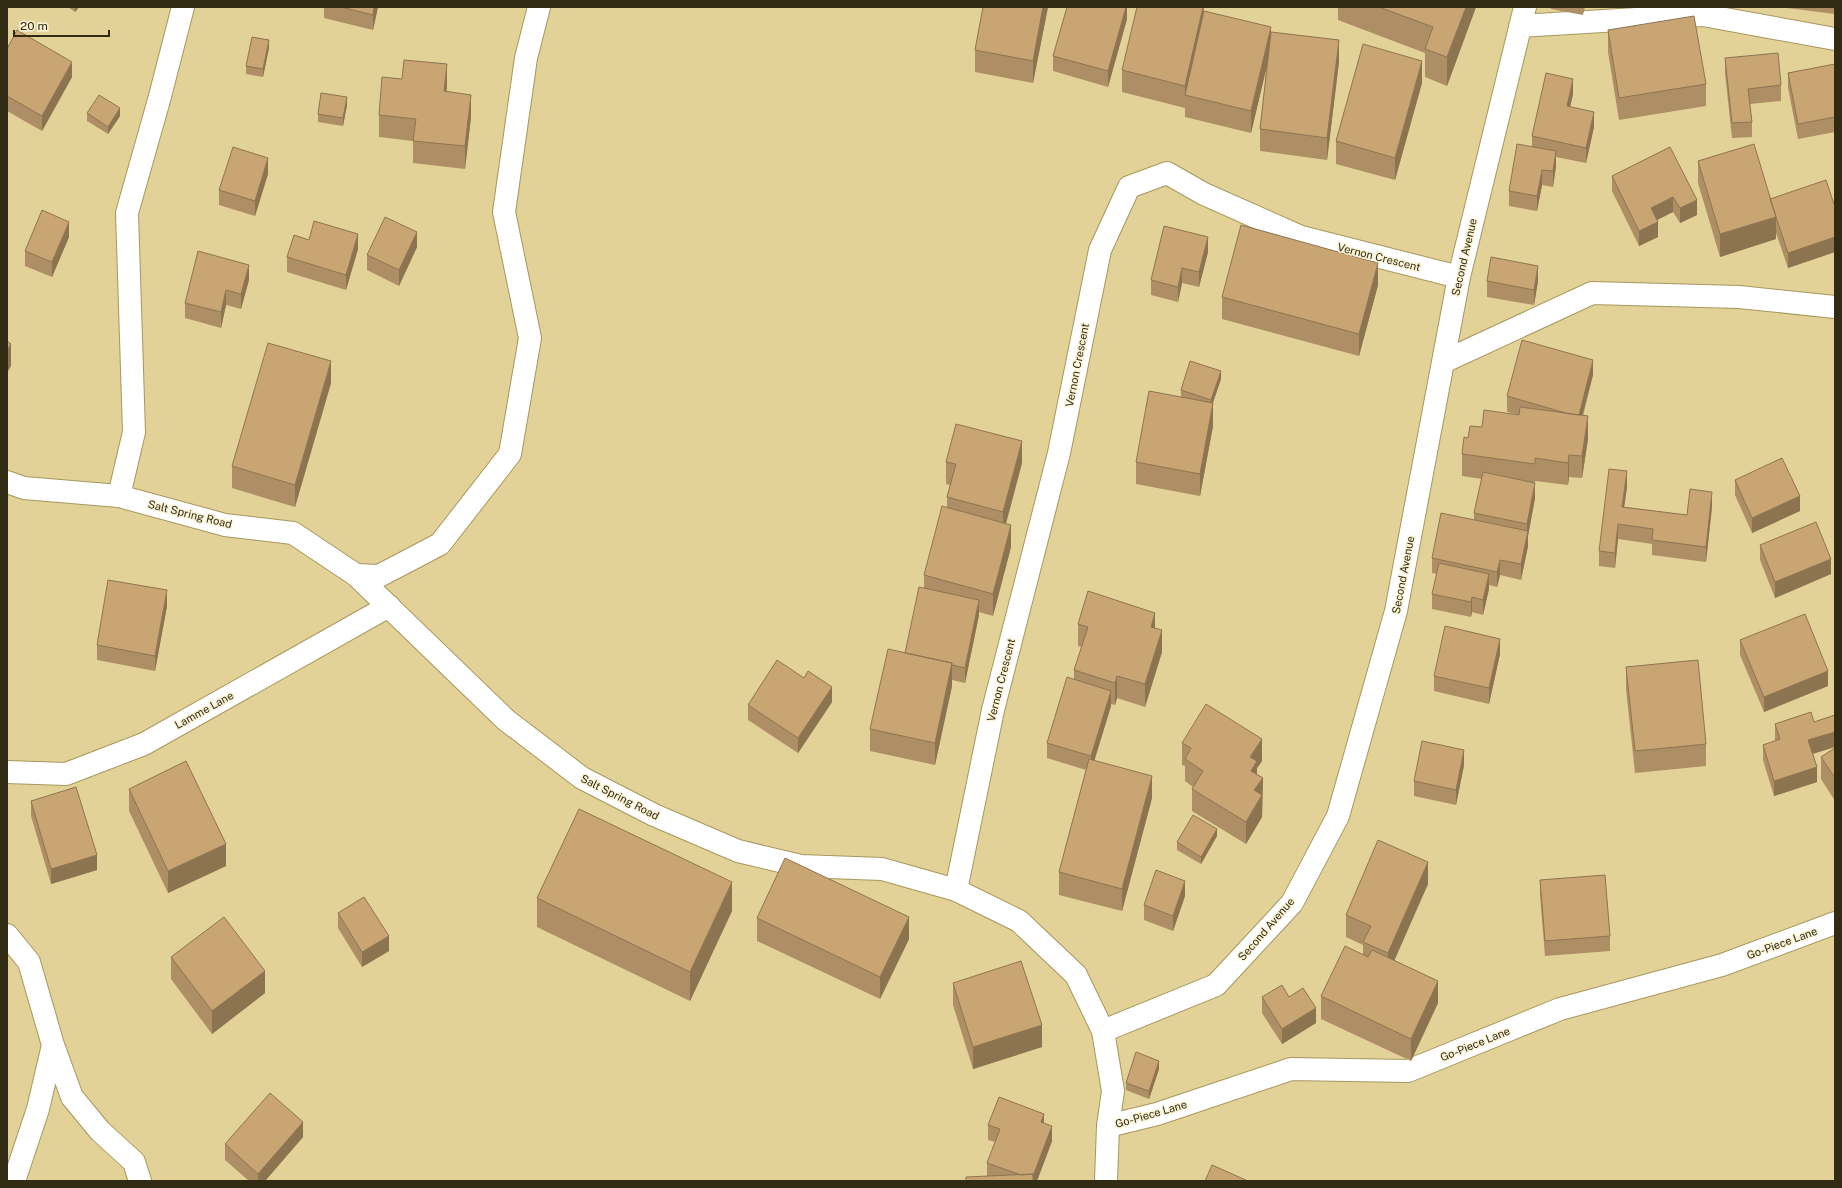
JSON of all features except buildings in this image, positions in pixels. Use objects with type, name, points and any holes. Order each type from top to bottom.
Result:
[{"type":"street","points":[[119,496],[134,432],[127,213],[159,100],[183,7]]},
{"type":"street","points":[[356,575],[379,576],[440,544],[510,454],[530,338],[504,212],[526,58],[539,7]]},
{"type":"street","points":[[1523,17],[1703,15],[1835,39]]},
{"type":"street","name":"Second Avenue","points":[[1103,1031],[1216,985],[1292,903],[1338,816],[1396,611],[1459,277],[1523,17]]},
{"type":"street","name":"Vernon Crescent","points":[[956,890],[993,710],[1059,453],[1100,250],[1129,186],[1167,174],[1204,194],[1301,238],[1459,277]]},
{"type":"street","points":[[1443,362],[1592,293],[1739,297],[1835,307]]},
{"type":"street","name":"Salt Spring Road","points":[[7,482],[24,488],[119,496],[225,525],[293,533],[356,575],[390,606],[506,720],[582,778],[647,812],[738,851],[801,866],[882,869],[956,890],[1019,921],[1076,975],[1103,1031],[1112,1091],[1108,1126],[1106,1181]]},
{"type":"street","name":"Lamme Lane","points":[[7,772],[66,774],[144,744],[390,606]]},
{"type":"street","name":"Go-Piece Lane","points":[[1108,1126],[1157,1114],[1291,1069],[1408,1071],[1560,1009],[1722,965],[1835,923]]},
{"type":"street","points":[[7,935],[29,962],[53,1045],[72,1097],[100,1131],[134,1162],[140,1181]]},
{"type":"street","points":[[14,1181],[38,1109],[53,1045]]}]
